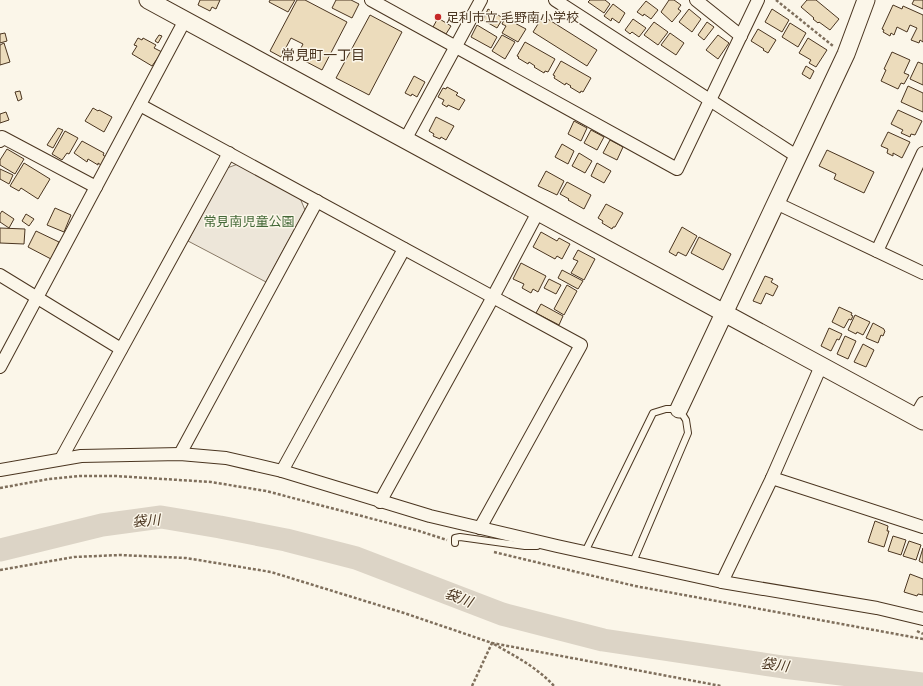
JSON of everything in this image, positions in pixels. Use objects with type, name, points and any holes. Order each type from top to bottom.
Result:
[{"type":"street","points":[[148,0],[821,366],[920,414]]},
{"type":"street","points":[[371,0],[677,170],[758,0]]},
{"type":"street","points":[[405,140],[481,0]]},
{"type":"street","points":[[555,0],[798,157]]},
{"type":"street","points":[[696,0],[741,36]]},
{"type":"street","points":[[679,409],[846,54],[866,0]]},
{"type":"street","points":[[0,367],[185,20]]},
{"type":"street","points":[[140,105],[581,346],[480,528]]},
{"type":"street","points":[[0,142],[2,137],[96,187]]},
{"type":"street","points":[[61,459],[229,153]]},
{"type":"street","points":[[877,251],[923,153]]},
{"type":"street","points":[[180,454],[317,201]]},
{"type":"street","points":[[776,203],[923,273]]},
{"type":"street","points":[[380,502],[493,298],[538,212]]},
{"type":"street","points":[[282,471],[404,249]]},
{"type":"street","points":[[0,275],[121,349]]},
{"type":"street","points":[[722,582],[772,478],[821,366]]},
{"type":"street","points":[[0,470],[81,456],[180,454],[226,458],[282,471],[430,516],[557,546],[722,582],[877,608],[923,619]]},
{"type":"street","points":[[772,478],[923,527]]},
{"type":"lane","points":[[585,552],[653,413],[666,409],[679,409],[686,420],[688,434],[634,562]]},
{"type":"lane","points":[[455,543],[455,538],[460,537],[525,546],[557,546]]},
{"type":"path","points":[[776,0],[833,46]]},
{"type":"path","points":[[0,488],[49,479],[80,476],[116,476],[211,482],[266,491],[419,531],[455,543]]},
{"type":"path","points":[[492,552],[635,586],[923,640]]},
{"type":"path","points":[[0,570],[74,557],[120,555],[186,558],[271,572],[404,612],[492,643],[721,686]]},
{"type":"path","points":[[472,686],[492,643]]},
{"type":"path","points":[[492,643],[547,678],[554,686]]},
{"type":"green space","name":"常見南児童公園","points":[[238,164],[300,198],[305,210],[266,282],[188,241],[227,168]]},
{"type":"building","points":[[200,0],[220,0],[216,9],[212,7],[210,11],[198,5]]},
{"type":"building","points":[[270,0],[295,0],[288,12],[269,2]]},
{"type":"building","points":[[297,0],[305,0],[347,22],[322,70],[301,59],[305,51],[301,48],[303,44],[291,38],[281,57],[270,51]]},
{"type":"building","points":[[336,0],[351,0],[359,4],[352,18],[332,8]]},
{"type":"building","points":[[590,0],[605,0],[610,4],[604,13],[588,2]]},
{"type":"building","points":[[669,0],[674,0],[681,5],[678,9],[681,11],[672,22],[661,12]]},
{"type":"building","points":[[807,0],[816,0],[839,19],[830,30],[819,22],[818,23],[801,7]]},
{"type":"building","points":[[914,0],[923,0],[923,9],[912,4]]},
{"type":"building","points":[[646,1],[658,10],[651,19],[644,14],[643,16],[637,12]]},
{"type":"building","points":[[613,4],[625,13],[619,23],[612,18],[611,21],[604,16]]},
{"type":"building","points":[[893,5],[902,9],[903,6],[923,15],[923,42],[920,40],[919,43],[911,40],[917,28],[910,25],[907,32],[897,27],[894,35],[891,33],[890,36],[883,32],[884,30],[882,29]]},
{"type":"building","points":[[488,9],[503,18],[497,28],[483,20]]},
{"type":"building","points":[[689,9],[701,19],[692,32],[679,22]]},
{"type":"building","points":[[772,9],[789,20],[782,32],[765,22]]},
{"type":"building","points":[[370,15],[402,32],[369,95],[336,78]]},
{"type":"building","points":[[543,16],[597,50],[587,66],[533,32]]},
{"type":"building","points":[[438,18],[451,26],[446,34],[433,27]]},
{"type":"building","points":[[505,18],[526,29],[518,42],[502,33],[506,26],[502,24]]},
{"type":"building","points":[[633,19],[646,28],[639,37],[632,32],[630,34],[625,30]]},
{"type":"building","points":[[654,22],[668,32],[658,45],[644,35]]},
{"type":"building","points":[[707,22],[714,27],[704,40],[698,35]]},
{"type":"building","points":[[790,23],[806,33],[798,47],[782,37]]},
{"type":"building","points":[[477,25],[497,37],[491,48],[471,37]]},
{"type":"building","points":[[758,29],[776,40],[768,53],[751,41]]},
{"type":"building","points":[[5,33],[7,41],[0,43],[0,34]]},
{"type":"building","points":[[670,33],[684,43],[676,55],[661,45]]},
{"type":"building","points":[[159,35],[162,36],[158,43],[155,41]]},
{"type":"building","points":[[502,35],[515,42],[505,59],[492,51]]},
{"type":"building","points":[[718,35],[729,43],[718,59],[706,50]]},
{"type":"building","points":[[138,38],[142,40],[143,38],[156,45],[154,48],[162,52],[152,66],[132,54],[137,46],[134,45]]},
{"type":"building","points":[[808,38],[827,50],[816,67],[809,63],[811,60],[799,53]]},
{"type":"building","points":[[525,42],[555,59],[548,72],[545,71],[544,73],[529,62],[528,64],[518,58],[519,57],[517,56]]},
{"type":"building","points":[[4,43],[10,62],[0,65],[0,45]]},
{"type":"building","points":[[892,52],[910,60],[904,73],[909,75],[904,84],[901,83],[898,89],[881,81],[886,70],[884,69]]},
{"type":"building","points":[[561,61],[591,78],[583,92],[581,91],[580,93],[566,83],[565,85],[554,78],[555,76],[553,75]]},
{"type":"building","points":[[918,62],[923,64],[923,85],[910,79]]},
{"type":"building","points":[[806,66],[814,71],[810,79],[802,74]]},
{"type":"building","points":[[414,76],[425,82],[417,97],[412,94],[411,96],[405,93]]},
{"type":"building","points":[[908,86],[923,93],[923,112],[901,102]]},
{"type":"building","points":[[447,87],[458,93],[456,95],[465,100],[459,110],[442,104],[444,100],[438,97],[443,88],[446,89]]},
{"type":"building","points":[[20,91],[22,99],[18,101],[15,92]]},
{"type":"building","points":[[93,108],[112,117],[104,132],[85,121]]},
{"type":"building","points":[[898,110],[922,121],[915,135],[911,134],[910,137],[901,133],[903,130],[891,124]]},
{"type":"building","points":[[6,112],[9,120],[0,123],[0,114]]},
{"type":"building","points":[[436,117],[454,126],[446,140],[441,137],[440,139],[433,136],[434,134],[429,131]]},
{"type":"building","points":[[574,121],[587,128],[581,141],[568,134]]},
{"type":"building","points":[[58,128],[63,130],[53,148],[47,145]]},
{"type":"building","points":[[591,130],[604,137],[597,150],[584,143]]},
{"type":"building","points":[[65,131],[78,138],[69,154],[67,153],[62,160],[52,154]]},
{"type":"building","points":[[888,132],[910,142],[902,158],[893,153],[893,156],[887,153],[888,149],[881,146]]},
{"type":"building","points":[[610,140],[623,147],[617,160],[603,153]]},
{"type":"building","points":[[82,141],[104,153],[103,155],[106,157],[101,165],[98,163],[98,165],[88,159],[87,162],[74,153]]},
{"type":"building","points":[[562,144],[574,151],[568,164],[555,157]]},
{"type":"building","points":[[7,149],[24,159],[15,174],[0,165],[0,160]]},
{"type":"building","points":[[827,150],[874,172],[864,193],[834,179],[836,174],[819,166]]},
{"type":"building","points":[[579,153],[592,161],[585,173],[572,166]]},
{"type":"building","points":[[24,163],[50,179],[38,199],[21,188],[19,191],[10,186]]},
{"type":"building","points":[[597,163],[611,171],[604,183],[591,176]]},
{"type":"building","points":[[0,169],[13,175],[9,184],[0,179]]},
{"type":"building","points":[[546,171],[564,181],[557,195],[538,186]]},
{"type":"building","points":[[567,182],[591,195],[584,209],[560,194]]},
{"type":"building","points":[[606,204],[623,213],[615,227],[612,229],[602,223],[603,221],[598,218]]},
{"type":"building","points":[[55,208],[71,215],[64,232],[47,225]]},
{"type":"building","points":[[2,211],[14,219],[9,228],[0,222],[0,214]]},
{"type":"building","points":[[26,214],[34,219],[29,226],[22,221]]},
{"type":"building","points":[[682,227],[697,236],[686,256],[678,252],[676,256],[669,252]]},
{"type":"building","points":[[0,228],[25,229],[24,244],[0,243]]},
{"type":"building","points":[[36,231],[59,242],[51,259],[28,247]]},
{"type":"building","points":[[541,232],[557,241],[559,238],[570,244],[562,259],[557,256],[555,259],[533,247]]},
{"type":"building","points":[[699,237],[731,254],[723,270],[691,253]]},
{"type":"building","points":[[578,250],[595,259],[584,280],[571,273],[578,261],[573,259]]},
{"type":"building","points":[[521,263],[546,276],[538,292],[533,289],[531,293],[522,288],[524,284],[513,279]]},
{"type":"building","points":[[562,270],[583,281],[578,289],[558,278]]},
{"type":"building","points":[[765,276],[773,279],[771,282],[778,286],[773,296],[766,293],[761,304],[753,301]]},
{"type":"building","points":[[549,279],[561,285],[556,294],[544,288]]},
{"type":"building","points":[[567,285],[577,291],[564,315],[554,309]]},
{"type":"building","points":[[541,304],[563,316],[559,325],[536,313]]},
{"type":"building","points":[[839,307],[852,313],[851,315],[853,316],[851,320],[849,319],[844,328],[832,322]]},
{"type":"building","points":[[855,315],[870,322],[863,335],[857,332],[856,334],[848,330]]},
{"type":"building","points":[[873,323],[885,331],[883,336],[881,335],[878,343],[866,338]]},
{"type":"building","points":[[829,328],[842,334],[839,340],[837,339],[831,351],[821,346]]},
{"type":"building","points":[[845,336],[856,341],[848,359],[837,354]]},
{"type":"building","points":[[863,344],[874,350],[866,367],[854,362]]},
{"type":"building","points":[[875,521],[888,526],[887,531],[889,531],[884,547],[868,542]]},
{"type":"building","points":[[893,536],[906,540],[901,555],[888,551]]},
{"type":"building","points":[[909,541],[921,545],[916,560],[903,556]]},
{"type":"building","points":[[923,548],[923,563],[919,561]]},
{"type":"building","points":[[910,574],[923,579],[923,595],[918,594],[917,596],[904,592]]},
{"type":"waterway","name":"袋川","points":[[0,550],[102,525],[161,517],[286,540],[356,558],[502,614],[603,640],[783,667],[923,684]]},
{"type":"place","name":"足利市立 毛野南小学校","points":[[438,17]]},
{"type":"district","name":"常見町一丁目","points":[[323,54]]}]
